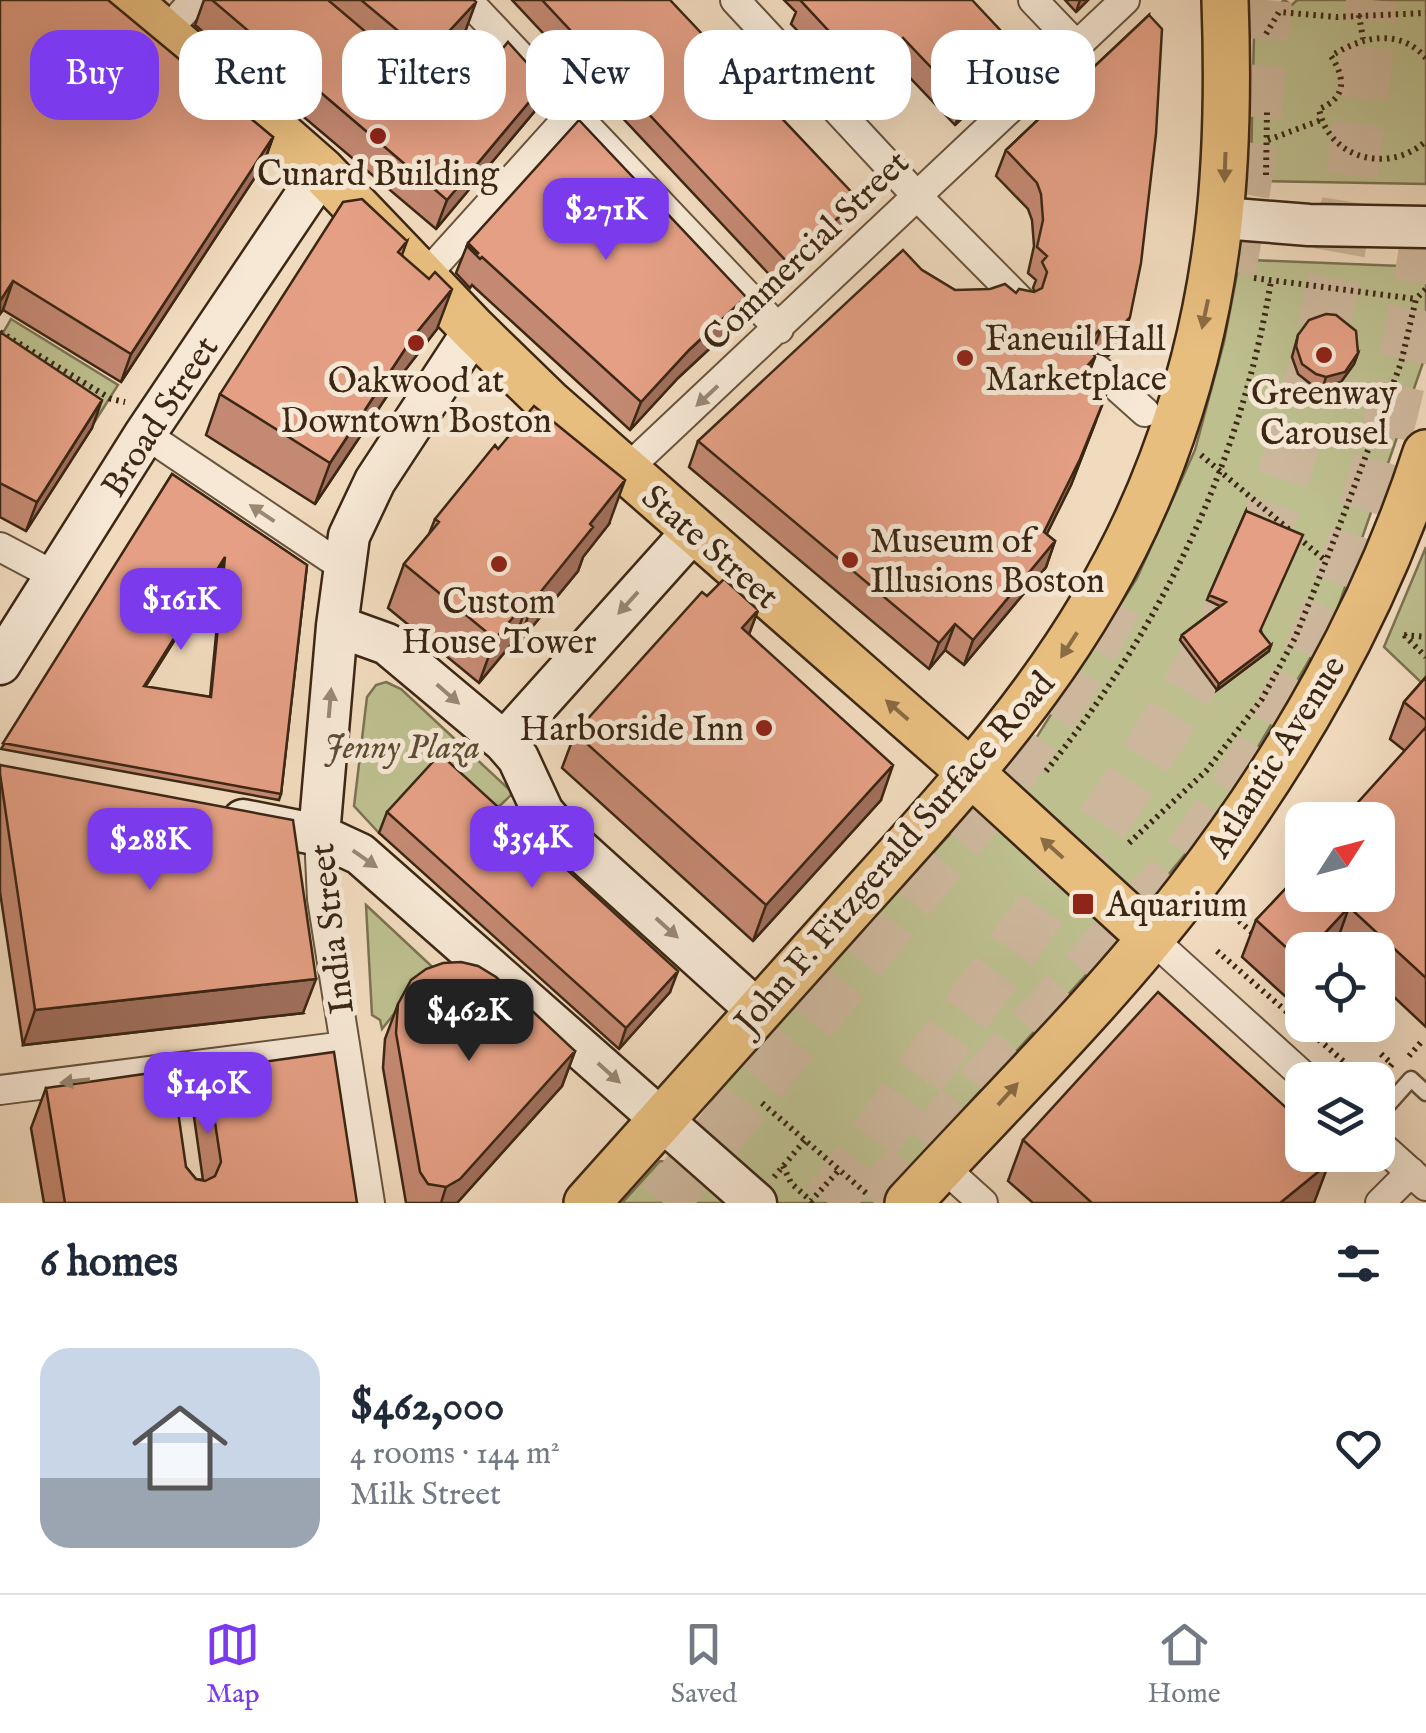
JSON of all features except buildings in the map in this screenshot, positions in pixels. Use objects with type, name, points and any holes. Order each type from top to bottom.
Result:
[{"type":"main road","name":"State Street","points":[[127,0],[322,171],[474,330],[625,471],[971,774],[1150,937]]},
{"type":"main road","name":"John F. Fitzgerald Surface Road","points":[[587,1203],[971,774],[1040,688],[1080,628],[1151,488],[1197,349],[1222,218],[1226,153],[1225,0]]},
{"type":"main road","name":"Broad Street","points":[[0,664],[55,576],[135,418],[322,171]]},
{"type":"main road","points":[[1222,218],[1310,225],[1426,227]]},
{"type":"main road","name":"India Street","points":[[318,835],[349,536],[375,481],[474,330]]},
{"type":"main road","name":"Atlantic Avenue","points":[[887,1198],[942,1166],[1150,937],[1240,820],[1313,703],[1376,583],[1404,519],[1426,453]]},
{"type":"main road","points":[[504,742],[694,530]]},
{"type":"main road","points":[[337,626],[387,644],[504,742],[518,758],[543,812],[561,833],[758,1011]]},
{"type":"main road","points":[[211,813],[318,835],[345,845],[379,868],[662,1120],[772,1181]]},
{"type":"street","points":[[165,33],[194,0]]},
{"type":"street","points":[[467,0],[496,30]]},
{"type":"street","points":[[735,0],[916,195],[1021,301]]},
{"type":"street","points":[[1033,0],[1062,30]]},
{"type":"street","name":"Commercial Street","points":[[1092,30],[1125,0]]},
{"type":"street","points":[[506,41],[526,62]]},
{"type":"street","points":[[425,276],[566,120]]},
{"type":"street","points":[[581,120],[779,330]]},
{"type":"street","name":"Commercial Street","points":[[625,471],[779,330],[996,120]]},
{"type":"street","points":[[1097,369],[1144,412]]},
{"type":"street","points":[[135,418],[343,567]]},
{"type":"street","points":[[0,547],[55,576]]},
{"type":"street","name":"India Street","points":[[318,835],[322,899],[370,1203]]},
{"type":"street","name":"State Street","points":[[1150,937],[1288,1062]]},
{"type":"street","points":[[0,1090],[171,1082],[345,1046]]},
{"type":"street","points":[[1380,1203],[1418,1179],[1395,1158]]},
{"type":"street","points":[[942,1166],[983,1203]]},
{"type":"lane","points":[[1395,1097],[1411,1079],[1426,1093]]},
{"type":"path","points":[[1278,12],[1336,17],[1426,13]]},
{"type":"path","points":[[1359,16],[1363,39]]},
{"type":"path","points":[[1425,144],[1404,156],[1364,159],[1332,139],[1319,109],[1338,97],[1343,86],[1341,71],[1331,56],[1363,39],[1404,41],[1426,58]]},
{"type":"path","points":[[1268,140],[1321,120]]},
{"type":"path","points":[[1254,278],[1416,299]]},
{"type":"path","points":[[1046,771],[1090,716],[1138,643],[1202,517],[1221,471],[1262,332],[1271,281]]},
{"type":"path","points":[[1128,843],[1206,771],[1262,699],[1295,638],[1401,362],[1416,299],[1426,289]]},
{"type":"path","points":[[0,332],[111,399],[135,418]]},
{"type":"path","points":[[1196,450],[1326,561]]},
{"type":"path","points":[[1426,636],[1404,635],[1426,657]]},
{"type":"path","points":[[1239,920],[1259,940]]},
{"type":"path","points":[[1216,951],[1344,1062]]},
{"type":"path","points":[[1381,1054],[1390,1062]]},
{"type":"path","points":[[762,1103],[839,1170],[887,1198]]},
{"type":"path","points":[[772,1181],[805,1140]]},
{"type":"path","points":[[772,1181],[790,1183],[811,1201],[839,1170]]},
{"type":"green space","points":[[1284,0],[1292,5],[1297,0],[1426,0],[1426,184],[1257,181],[1251,163],[1254,35],[1260,23]]},
{"type":"green space","points":[[1250,260],[1426,267],[1426,354],[1335,616],[1221,810],[1094,966],[878,1203],[622,1203],[660,1161],[674,1163],[710,1121],[710,1108],[719,1088],[1033,743],[1137,578],[1195,450],[1224,342],[1238,269]]},
{"type":"green space","points":[[11,319],[118,385],[92,426],[0,338]]},
{"type":"green space","points":[[1426,547],[1426,687],[1384,647]]},
{"type":"green space","name":"Jenny Plaza","points":[[386,682],[401,689],[513,793],[483,822],[432,776],[379,833],[354,806],[367,697],[376,685]]},
{"type":"green space","points":[[366,905],[456,989],[397,1010],[382,1029],[380,1020],[372,1015]]},
{"type":"tunnel","points":[[1230,271],[1253,138],[1266,0]]},
{"type":"tunnel","points":[[828,1203],[1119,799],[1177,707],[1253,561],[1290,453],[1327,314],[1354,158],[1372,0]]},
{"type":"tunnel","points":[[874,1203],[1181,864],[1233,794],[1270,730],[1304,665],[1358,528],[1398,387],[1426,242]]},
{"type":"tunnel","points":[[663,1203],[1002,784],[1066,693],[1121,595]]},
{"type":"place","name":"Cunard Building","points":[[378,136]]},
{"type":"place","name":"Oakwood at Downtown Boston","points":[[416,343]]},
{"type":"place","name":"Greenway Carousel","points":[[1324,355]]},
{"type":"place","name":"Faneuil Hall Marketplace","points":[[965,358]]},
{"type":"place","name":"Museum of Illusions Boston","points":[[850,560]]},
{"type":"place","name":"Custom House Tower","points":[[499,564]]},
{"type":"place","name":"Harborside Inn","points":[[764,728]]},
{"type":"place","name":"Aquarium","points":[[1083,904]]}]
